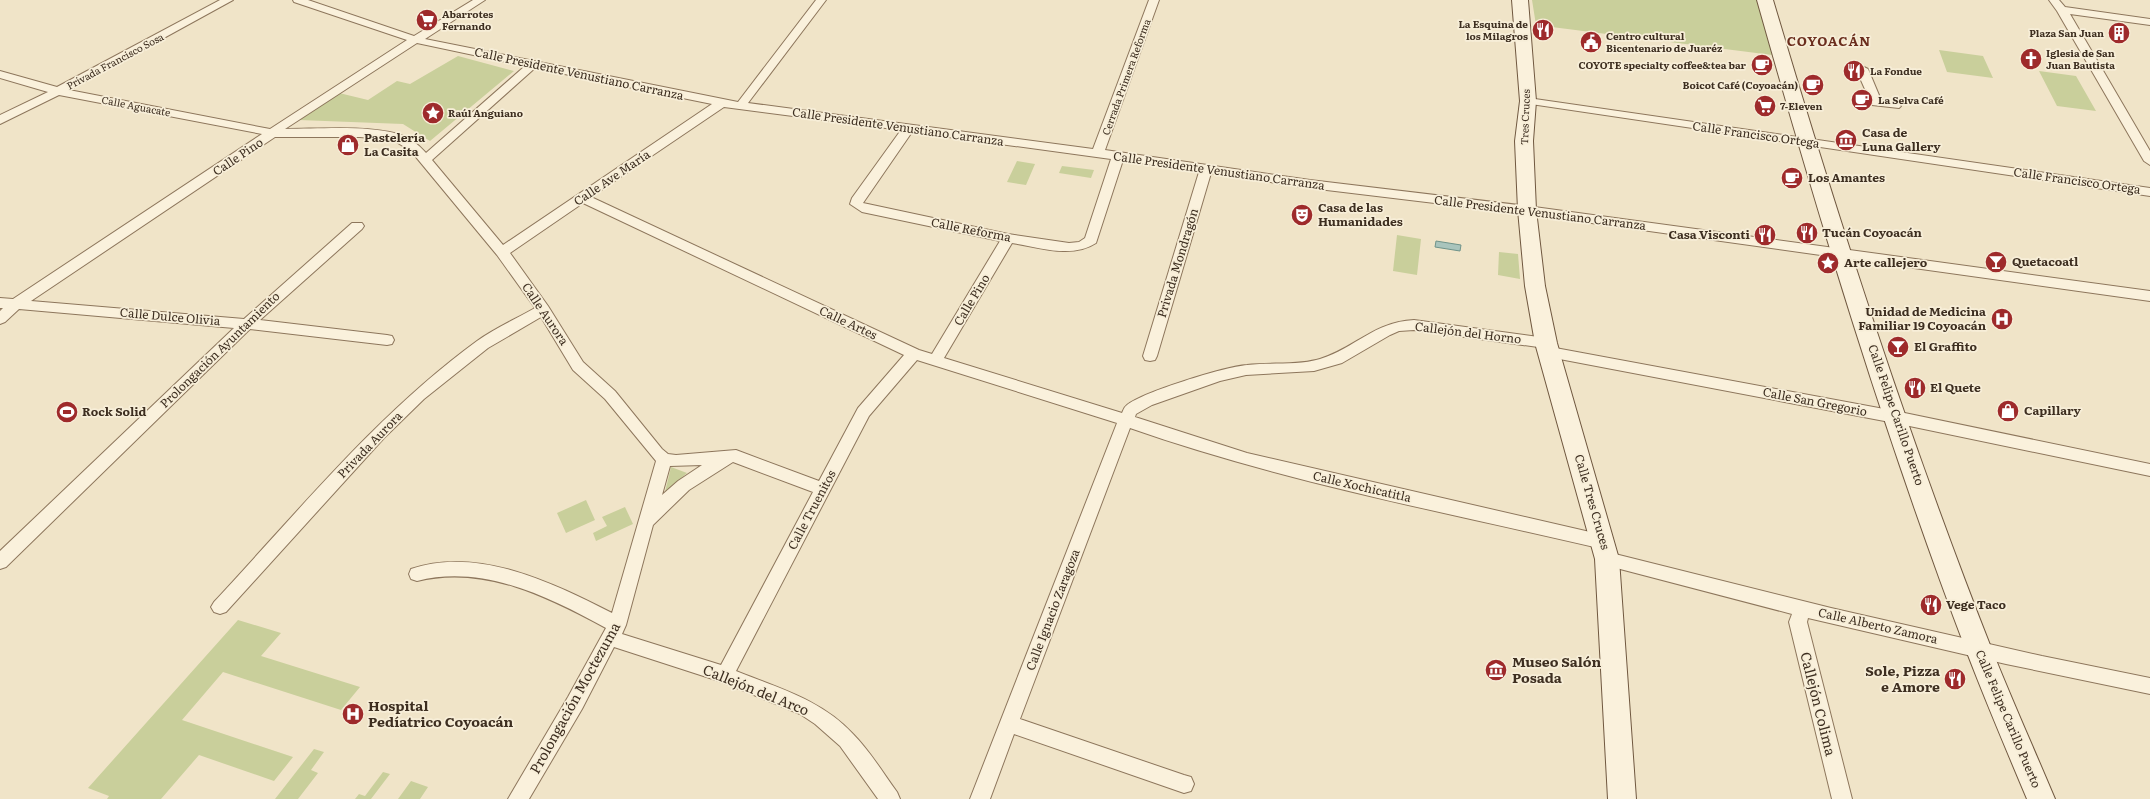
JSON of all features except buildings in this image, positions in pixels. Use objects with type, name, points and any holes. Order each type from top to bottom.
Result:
[{"type":"street","name":"Privada Francisco Sosa","points":[[0,120],[58,91],[228,0]]},
{"type":"street","name":"Calle Presidente Venustiano Carranza","points":[[298,0],[416,40],[722,103],[1098,153],[1317,185],[1527,210],[2150,296]]},
{"type":"street","name":"Calle Pino","points":[[0,319],[16,304],[363,72],[480,0]]},
{"type":"street","points":[[741,105],[820,0]]},
{"type":"street","name":"Cerrada Primera Reforma","points":[[1098,153],[1154,0]]},
{"type":"street","points":[[1508,0],[1520,0]]},
{"type":"street","name":"Tres Cruces","points":[[1520,0],[1528,101],[1524,141],[1527,210]]},
{"type":"street","name":"Calle Felipe Carillo Puerto","points":[[1765,0],[1806,142],[1895,417],[1979,650],[2041,799]]},
{"type":"street","points":[[2054,0],[2062,10],[2150,161]]},
{"type":"street","points":[[2062,10],[2150,22]]},
{"type":"street","points":[[425,160],[532,65]]},
{"type":"street","points":[[1862,69],[1876,103],[1895,106]]},
{"type":"street","name":"Calle Aguacate","points":[[0,74],[58,91],[274,132]]},
{"type":"street","name":"Calle Francisco Ortega","points":[[1528,101],[2150,192]]},
{"type":"street","name":"Calle Ave María","points":[[502,252],[722,103]]},
{"type":"street","name":"Calle Reforma","points":[[909,128],[858,198],[856,204],[862,208],[1008,238],[1069,247],[1087,243],[1091,240],[1118,156]]},
{"type":"street","name":"Calle Aurora","points":[[274,132],[360,133],[396,137],[415,148],[502,252],[543,309],[578,366],[610,395],[656,453],[664,459]]},
{"type":"street","name":"Privada Mondragón","points":[[1150,356],[1206,169]]},
{"type":"street","name":"Calle Artes","points":[[582,198],[914,354],[1099,411],[1125,421]]},
{"type":"street","name":"Calle Tres Cruces","points":[[1527,210],[1535,286],[1547,347],[1605,550],[1622,799]]},
{"type":"street","name":"Prolongación Ayuntamiento","points":[[0,562],[247,324],[357,226]]},
{"type":"street","name":"Calle Pino","points":[[935,361],[1008,238]]},
{"type":"street","name":"Calle Dulce Olivia","points":[[0,303],[247,324],[387,340]]},
{"type":"street","name":"Privada Aurora","points":[[220,607],[379,434],[419,395],[483,344],[543,309]]},
{"type":"street","name":"Callejón del Horno","points":[[1125,421],[1131,410],[1147,401],[1218,376],[1246,370],[1314,366],[1337,359],[1385,331],[1398,326],[1414,324],[1547,347]]},
{"type":"street","name":"Calle San Gregorio","points":[[1547,347],[2150,470]]},
{"type":"street","name":"Calle Truenitos","points":[[725,675],[863,412],[914,354]]},
{"type":"street","name":"Calle Xochicatitla","points":[[1125,421],[1200,445],[1295,472],[1605,550]]},
{"type":"street","name":"Calle Ignacio Zaragoza","points":[[980,799],[1125,421]]},
{"type":"street","points":[[664,459],[687,462],[715,457],[736,456],[823,489]]},
{"type":"street","name":"Prolongación Moctezuma","points":[[646,524],[673,493],[690,480],[715,465],[736,456]]},
{"type":"street","name":"Prolongación Moctezuma","points":[[518,799],[614,632],[664,459]]},
{"type":"street","name":"Calle Alberto Zamora","points":[[1605,550],[1672,577],[1979,650],[2081,673],[2150,686]]},
{"type":"street","name":"Callejón del Arco","points":[[417,574],[450,568],[487,573],[566,599],[614,632],[807,708],[822,718],[847,740],[890,799]]},
{"type":"street","name":"Callejón Colima","points":[[1802,608],[1798,622],[1842,799]]},
{"type":"street","points":[[1009,724],[1184,784]]},
{"type":"green space","points":[[1532,0],[1757,0],[1772,55],[1536,25]]},
{"type":"green space","points":[[1939,50],[1983,56],[1993,78],[1947,72]]},
{"type":"green space","points":[[458,56],[514,71],[430,141],[403,124],[299,120],[339,93],[368,100],[397,81],[410,84]]},
{"type":"green space","points":[[2039,71],[2076,76],[2096,111],[2057,106]]},
{"type":"green space","points":[[1017,161],[1035,164],[1026,185],[1007,182]]},
{"type":"green space","points":[[1062,166],[1094,170],[1091,178],[1059,173]]},
{"type":"green space","points":[[1397,235],[1421,239],[1417,275],[1393,271]]},
{"type":"green space","points":[[1499,252],[1518,254],[1520,279],[1498,275]]},
{"type":"green space","points":[[671,467],[687,473],[665,492]]},
{"type":"green space","points":[[586,500],[595,520],[566,533],[557,513]]},
{"type":"green space","points":[[625,507],[633,524],[596,541],[593,533],[607,526],[602,517]]},
{"type":"green space","points":[[238,620],[281,633],[261,656],[360,687],[341,710],[223,672],[182,720],[293,757],[274,781],[199,755],[161,799],[107,799],[109,796],[88,788]]},
{"type":"green space","points":[[314,749],[324,752],[311,770],[318,773],[298,799],[275,799]]},
{"type":"green space","points":[[383,772],[390,774],[371,799],[355,799],[359,794],[365,796]]},
{"type":"green space","points":[[411,781],[428,787],[420,799],[398,799]]},
{"type":"water","points":[[1436,241],[1461,245],[1460,251],[1435,247]]},
{"type":"place","name":"Abarrotes Fernando","points":[[427,20]]},
{"type":"place","name":"La Esquina de los Milagros","points":[[1543,30]]},
{"type":"place","name":"Plaza San Juan","points":[[2119,33]]},
{"type":"place","name":"Centro cultural Bicentenario de Juaréz","points":[[1591,42]]},
{"type":"place","name":"Iglesia de San Juan Bautista","points":[[2031,59]]},
{"type":"place","name":"COYOTE specialty coffee&tea bar","points":[[1762,65]]},
{"type":"place","name":"La Fondue","points":[[1854,71]]},
{"type":"place","name":"Boicot Café (Coyoacán)","points":[[1813,85]]},
{"type":"place","name":"La Selva Café","points":[[1862,100]]},
{"type":"place","name":"7-Eleven","points":[[1765,106]]},
{"type":"place","name":"Raúl Anguiano","points":[[433,113]]},
{"type":"place","name":"Casa de Luna Gallery","points":[[1846,140]]},
{"type":"place","name":"Pastelería La Casita","points":[[348,145]]},
{"type":"place","name":"Los Amantes","points":[[1792,178]]},
{"type":"place","name":"Casa de las Humanidades","points":[[1302,215]]},
{"type":"place","name":"Tucán Coyoacán","points":[[1807,233]]},
{"type":"place","name":"Casa Visconti","points":[[1765,235]]},
{"type":"place","name":"Quetacoatl","points":[[1996,262]]},
{"type":"place","name":"Arte callejero","points":[[1828,263]]},
{"type":"place","name":"Unidad de Medicina Familiar 19 Coyoacán","points":[[2002,319]]},
{"type":"place","name":"El Graffito","points":[[1898,347]]},
{"type":"place","name":"El Quete","points":[[1915,388]]},
{"type":"place","name":"Capillary","points":[[2008,411]]},
{"type":"place","name":"Rock Solid","points":[[67,412]]},
{"type":"place","name":"Vege Taco","points":[[1931,605]]},
{"type":"place","name":"Museo Salón Posada","points":[[1496,670]]},
{"type":"place","name":"Sole, Pizza e Amore","points":[[1955,679]]},
{"type":"place","name":"Hospital Pedíatrico Coyoacán","points":[[353,714]]},
{"type":"district","name":"COYOACÁN","points":[[1829,41]]}]
